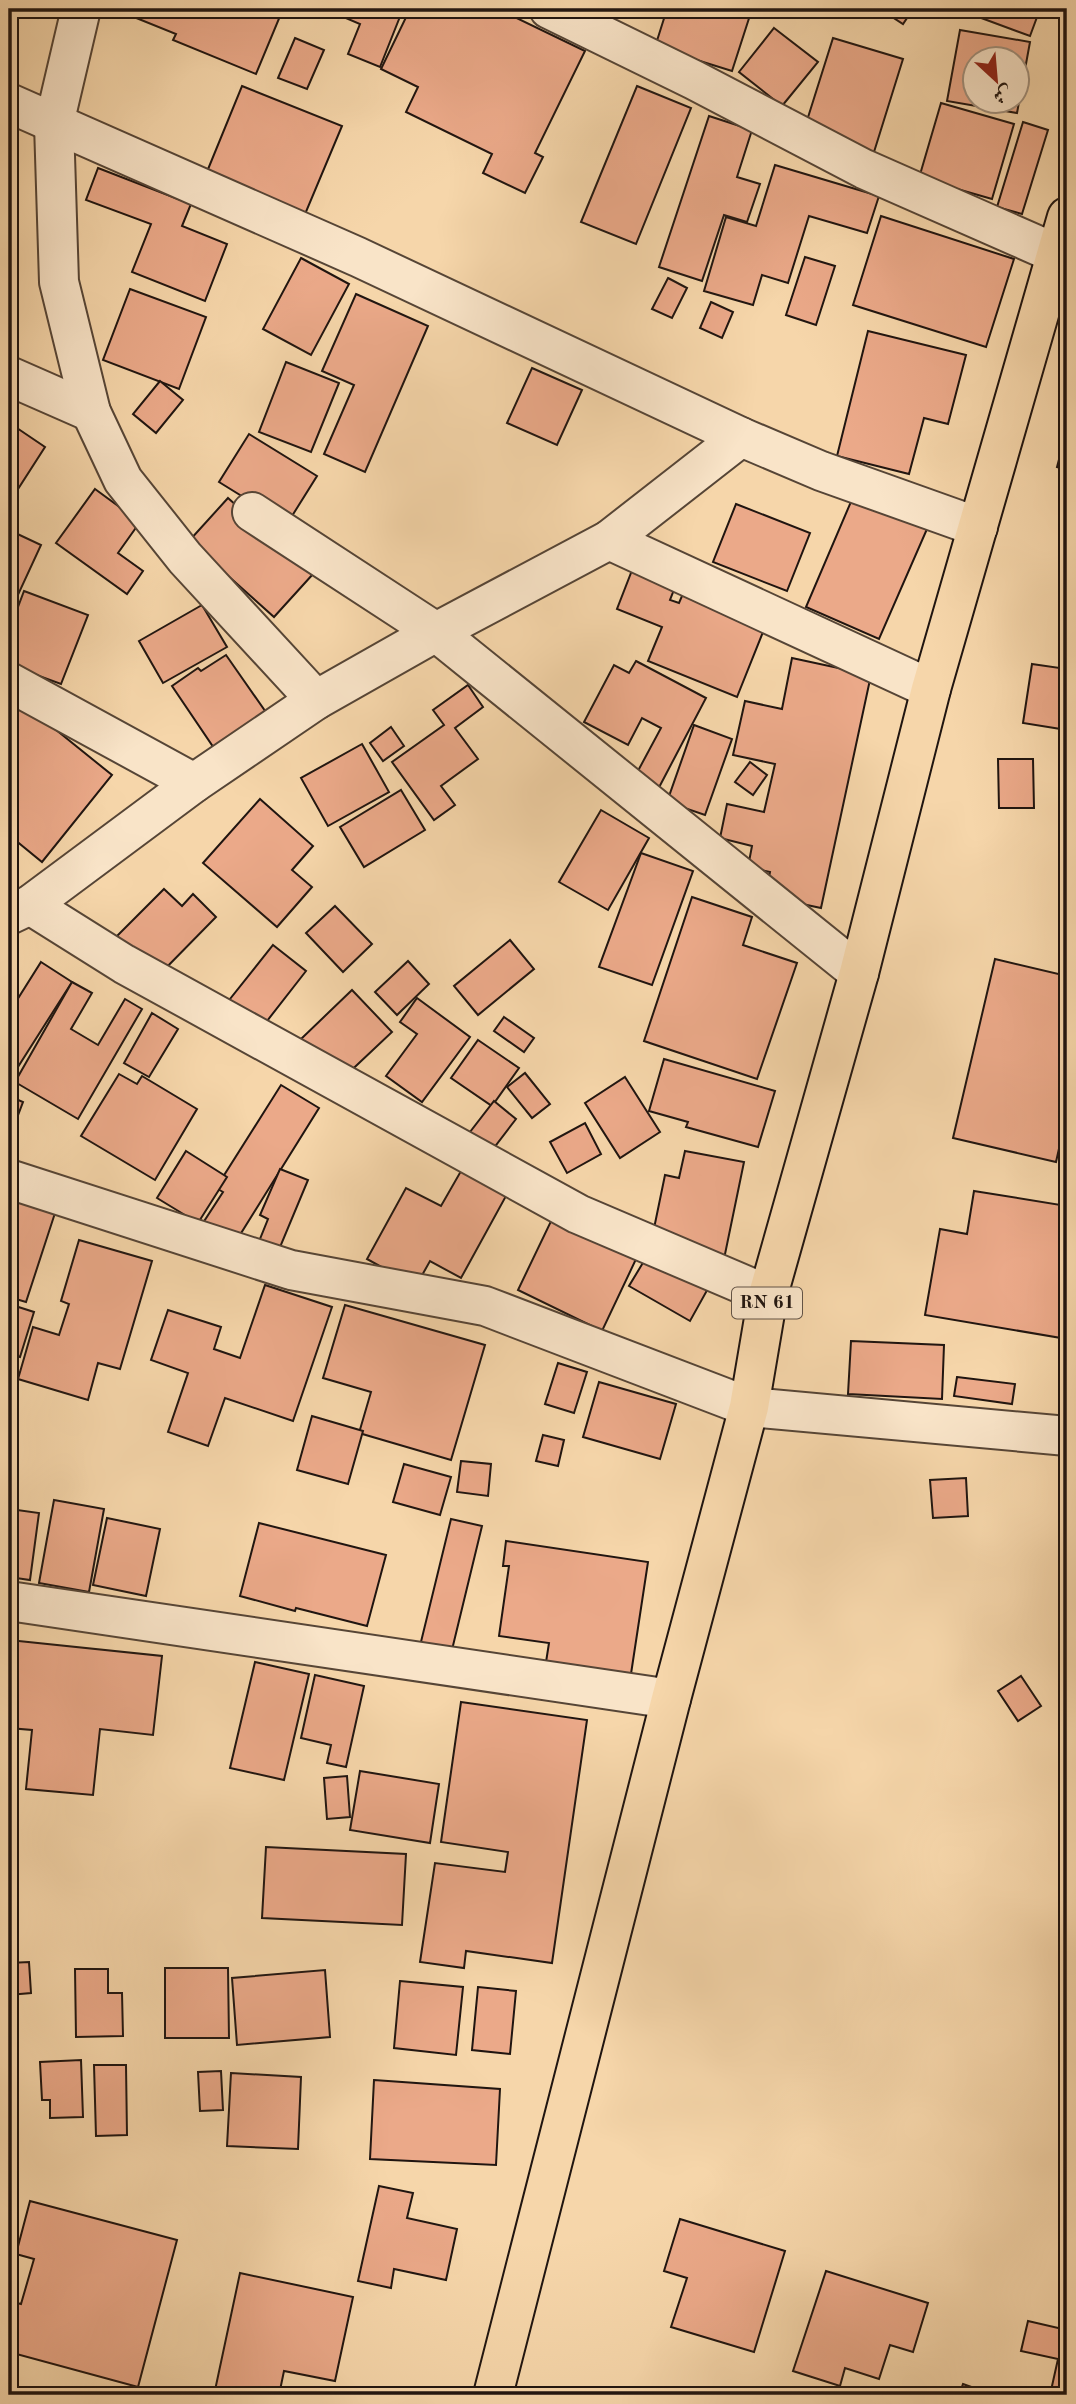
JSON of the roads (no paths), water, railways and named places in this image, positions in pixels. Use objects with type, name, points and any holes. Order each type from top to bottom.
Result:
[{"type":"main road","name":"RN 61","points":[[493,2395],[671,1699],[749,1407],[768,1295],[859,973],[931,689],[1067,217]]},
{"type":"street","points":[[81,9],[54,124],[59,282],[91,412],[122,480],[186,558],[316,700]]},
{"type":"street","points":[[550,9],[694,80],[864,169],[1057,254]]},
{"type":"street","points":[[9,103],[358,257],[741,437],[821,471],[978,527]]},
{"type":"street","points":[[9,376],[91,412]]},
{"type":"street","points":[[741,437],[609,540],[436,632],[316,700],[194,783],[19,910],[124,964],[578,1214],[768,1295]]},
{"type":"street","points":[[251,512],[436,632],[859,973]]},
{"type":"street","points":[[609,540],[931,689]]},
{"type":"street","points":[[9,682],[194,783]]},
{"type":"street","points":[[9,1179],[291,1270],[485,1306],[749,1407],[1067,1436]]},
{"type":"street","points":[[9,1601],[671,1699]]}]
